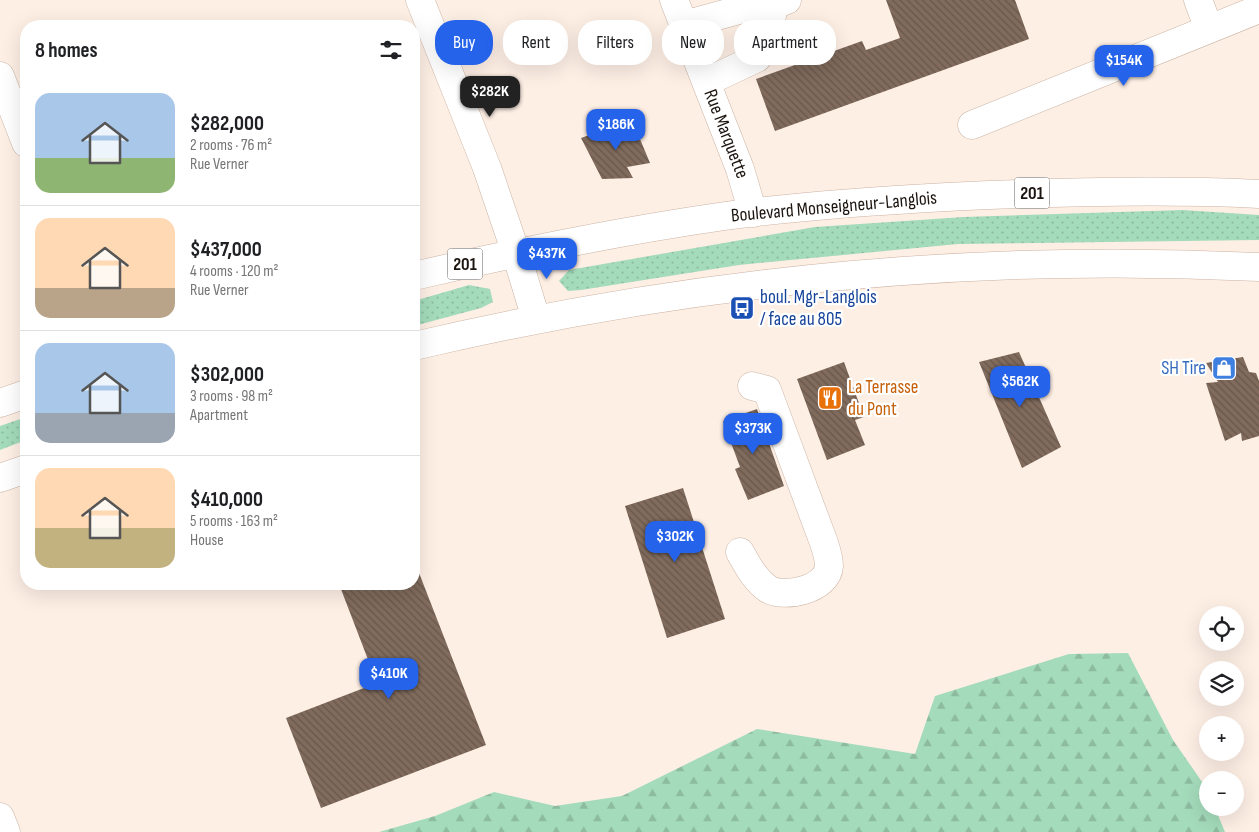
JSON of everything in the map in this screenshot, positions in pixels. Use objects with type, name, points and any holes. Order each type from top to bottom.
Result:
[{"type":"main road","points":[[420,0],[487,168],[536,319]]},
{"type":"main road","name":"Rue Marquette","points":[[674,0],[682,20]]},
{"type":"main road","points":[[1198,0],[1209,29]]},
{"type":"main road","points":[[702,20],[780,2],[766,47],[757,58],[706,82]]},
{"type":"main road","points":[[972,126],[1259,9]]},
{"type":"main road","name":"Rue Marquette","points":[[699,65],[740,169],[753,213]]},
{"type":"main road","points":[[0,76],[20,128]]},
{"type":"main road","name":"Boulevard Monseigneur-Langlois","points":[[420,275],[516,253],[638,230],[753,213],[912,199],[1024,193],[1164,191],[1259,194]]},
{"type":"main road","points":[[420,345],[536,319],[730,288],[812,278],[910,270],[1057,264],[1259,267]]},
{"type":"main road","points":[[740,552],[756,579],[770,590],[787,593],[806,590],[822,581],[829,566],[824,543],[767,390],[752,386]]},
{"type":"main road","points":[[0,403],[20,396]]},
{"type":"main road","points":[[0,478],[20,471]]},
{"type":"main road","points":[[0,817],[6,832]]},
{"type":"green space","points":[[1183,210],[1259,215],[1259,240],[958,244],[739,265],[581,290],[568,291],[559,281],[569,270],[815,227],[964,217]]},
{"type":"green space","points":[[469,285],[490,289],[493,302],[481,308],[420,324],[420,299]]},
{"type":"green space","points":[[20,419],[20,442],[0,450],[0,426]]},
{"type":"green space","points":[[1128,653],[1173,740],[1199,777],[1199,816],[1218,816],[1225,832],[379,832],[435,816],[494,792],[555,806],[622,796],[757,729],[915,754],[935,696],[1069,654]]},
{"type":"building","points":[[886,0],[1015,0],[1029,39],[775,131],[756,79],[795,65],[836,65],[836,50],[862,41],[866,50],[900,38]]},
{"type":"building","points":[[632,120],[650,163],[627,167],[633,178],[602,179],[581,138]]},
{"type":"building","points":[[1019,352],[1061,447],[1022,468],[979,362]]},
{"type":"building","points":[[1243,357],[1249,372],[1256,373],[1259,381],[1259,436],[1242,441],[1241,433],[1225,441],[1206,383],[1218,382],[1206,363]]},
{"type":"building","name":"La Terrasse du Pont","points":[[844,362],[864,417],[855,420],[865,445],[827,460],[797,379]]},
{"type":"building","points":[[757,409],[784,486],[748,500],[735,469],[740,467],[723,421]]},
{"type":"building","points":[[683,488],[725,619],[667,638],[625,506]]},
{"type":"building","points":[[420,575],[486,745],[321,808],[286,718],[377,683],[341,590],[420,590]]},
{"type":"place","name":"boul. Mgr-Langlois / face au 805","points":[[742,308]]},
{"type":"place","name":"SH Tire","points":[[1224,368]]},
{"type":"place","name":"La Terrasse du Pont","points":[[830,398]]}]
